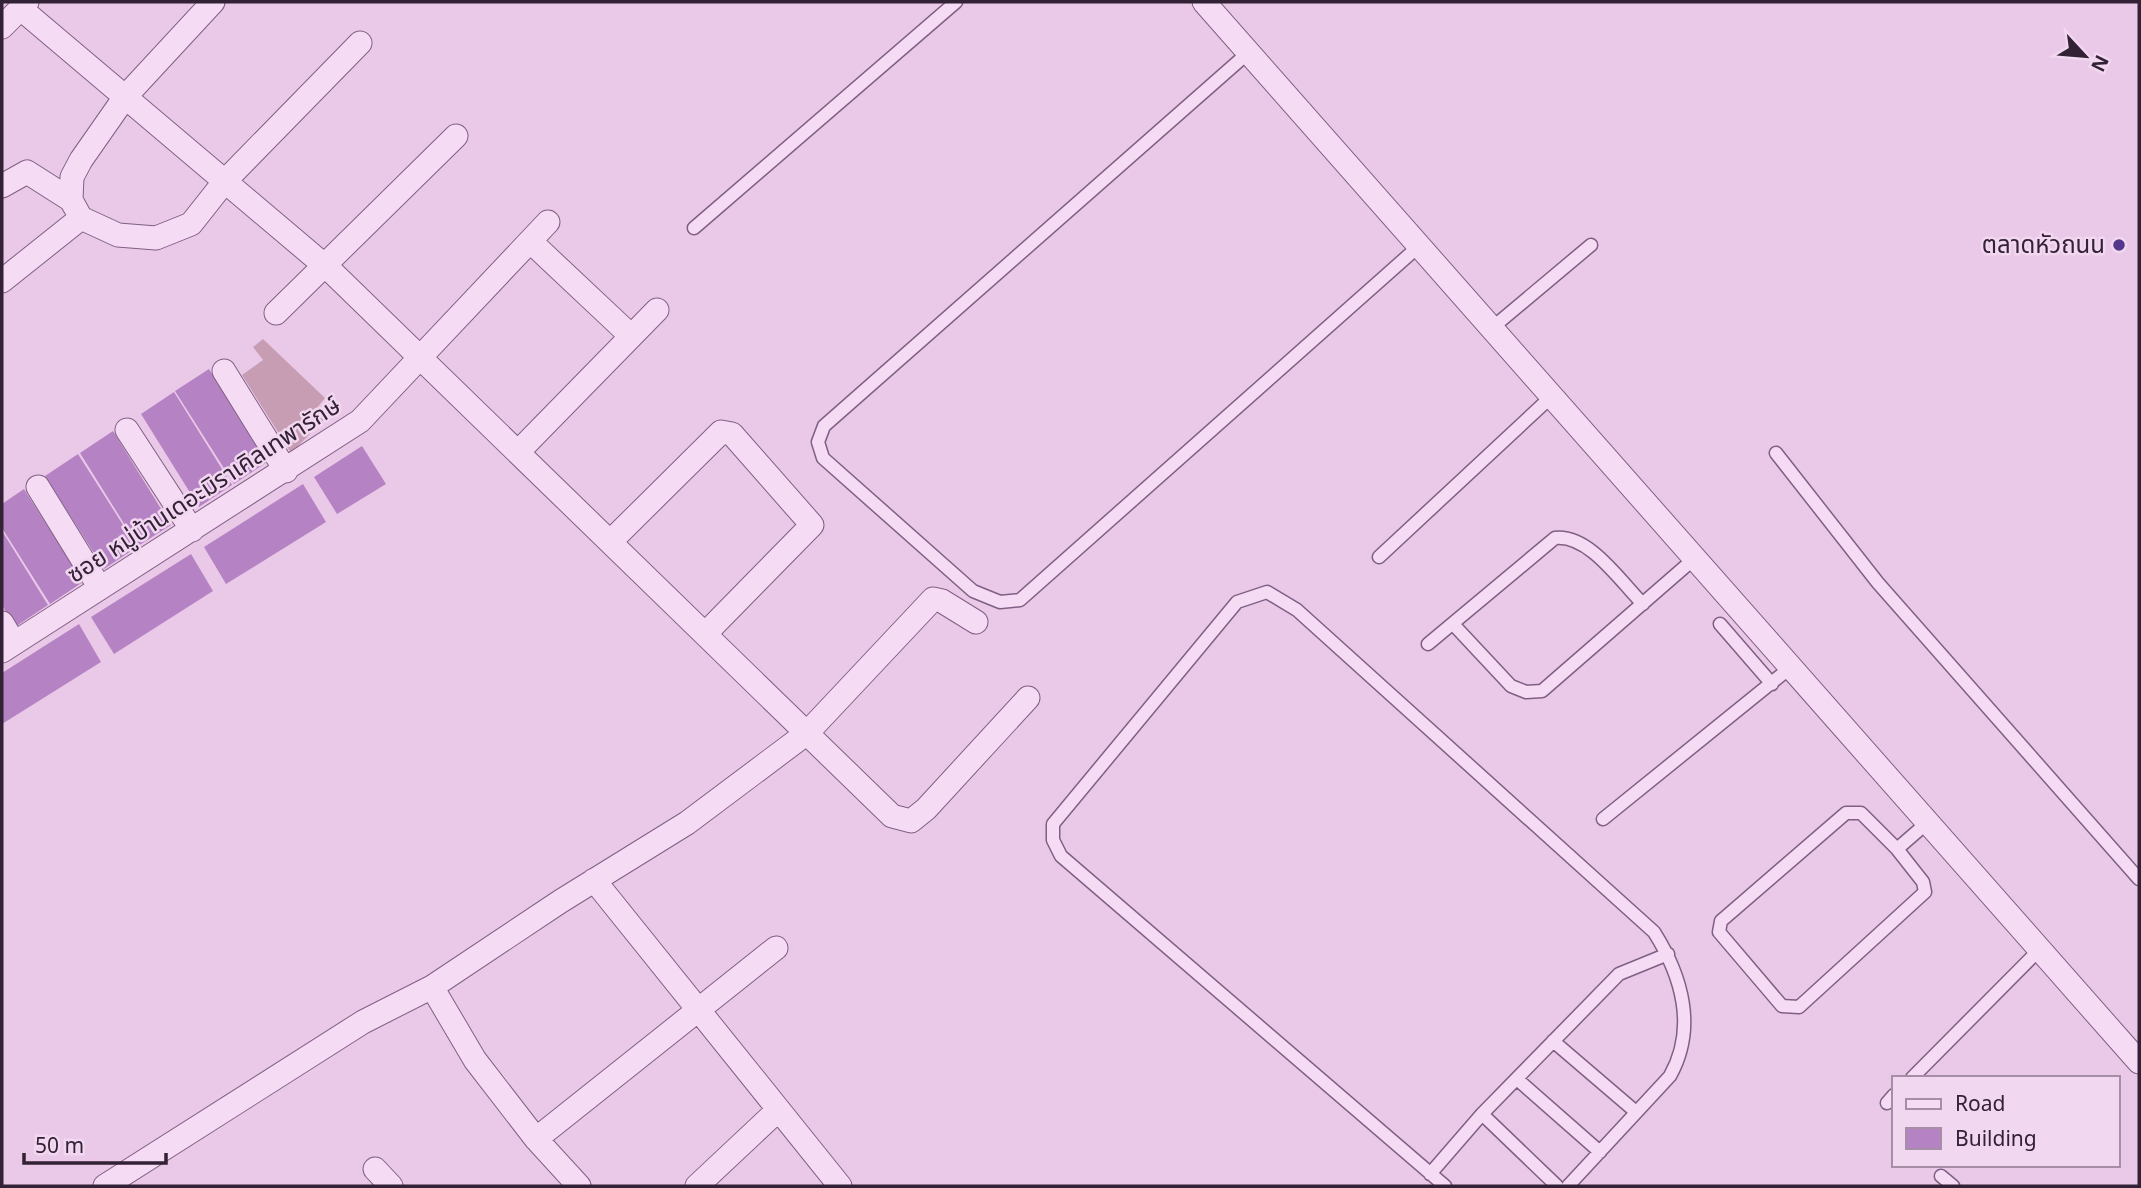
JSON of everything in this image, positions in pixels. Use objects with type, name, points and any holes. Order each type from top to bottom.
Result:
[{"type":"street","points":[[76,209],[72,177],[125,96],[213,2]]},
{"type":"street","points":[[1204,2],[2139,1062]]},
{"type":"street","points":[[2,27],[24,5],[125,96],[325,265],[612,540],[892,816],[911,821],[926,809],[1028,698]]},
{"type":"street","points":[[2,186],[27,172],[76,209],[118,235],[156,238],[191,224],[225,181],[360,43]]},
{"type":"street","points":[[276,313],[456,136]]},
{"type":"street","points":[[2,281],[76,209]]},
{"type":"street","name":"ซอย หมู่บ้านเดอะมิราเคิลเทพารักษ์","points":[[8,647],[360,421],[548,222]]},
{"type":"street","points":[[530,241],[631,336]]},
{"type":"street","points":[[519,451],[657,310]]},
{"type":"street","points":[[224,371],[286,471]]},
{"type":"street","points":[[127,430],[192,530]]},
{"type":"street","points":[[612,540],[721,432],[732,435],[812,525],[706,634]]},
{"type":"street","points":[[38,487],[100,588]]},
{"type":"street","points":[[104,1186],[363,1022],[432,987],[594,880],[687,823],[807,733],[933,599],[942,601],[976,622]]},
{"type":"street","points":[[2,622],[8,647]]},
{"type":"street","points":[[594,880],[840,1186]]},
{"type":"street","points":[[536,1139],[776,948]]},
{"type":"street","points":[[432,987],[475,1060],[536,1139],[579,1186]]},
{"type":"street","points":[[697,1186],[778,1110]]},
{"type":"lane","points":[[694,228],[956,2]]},
{"type":"lane","points":[[1249,52],[824,426],[818,442],[823,458],[973,591],[1000,602],[1020,600],[1419,246]]},
{"type":"lane","points":[[1492,328],[1591,245]]},
{"type":"lane","points":[[1379,557],[1552,396]]},
{"type":"lane","points":[[1776,453],[1878,583],[2139,878]]},
{"type":"lane","points":[[1428,644],[1555,538],[1570,537],[1587,548],[1643,604]]},
{"type":"lane","points":[[1453,624],[1511,685],[1526,692],[1542,691],[1695,558]]},
{"type":"lane","points":[[1445,1186],[1061,856],[1053,840],[1053,824],[1237,602],[1267,592],[1297,610],[1654,932],[1668,954],[1683,996],[1684,1033],[1680,1058],[1670,1076],[1568,1186]]},
{"type":"lane","points":[[1720,624],[1772,684]]},
{"type":"lane","points":[[1602,820],[1791,667]]},
{"type":"lane","points":[[1846,813],[1861,813],[1897,849],[1923,882],[1925,892],[1799,1007],[1782,1006],[1719,932],[1721,921],[1846,813]]},
{"type":"lane","points":[[1897,849],[1928,822]]},
{"type":"lane","points":[[1914,1076],[2040,949]]},
{"type":"lane","points":[[1430,1174],[1482,1114],[1619,974],[1668,954]]},
{"type":"lane","points":[[1553,1041],[1636,1112]]},
{"type":"lane","points":[[1517,1079],[1600,1152]]},
{"type":"lane","points":[[1482,1114],[1558,1186]]},
{"type":"lane","points":[[1941,1176],[1953,1186]]},
{"type":"shaded area","points":[[263,339],[325,398],[317,408],[327,417],[291,453],[242,375],[263,360],[253,347]]},
{"type":"building","points":[[209,369],[267,462],[234,484],[175,391]]},
{"type":"building","points":[[174,392],[232,485],[199,507],[141,414]]},
{"type":"building","points":[[113,431],[171,525],[138,546],[80,453]]},
{"type":"building","points":[[362,446],[386,484],[337,514],[314,477]]},
{"type":"building","points":[[78,454],[137,547],[104,569],[45,476]]},
{"type":"building","points":[[303,484],[326,522],[226,584],[204,547]]},
{"type":"building","points":[[24,489],[83,582],[50,604],[2,528],[2,504]]},
{"type":"building","points":[[2,531],[48,605],[15,627],[2,605]]},
{"type":"building","points":[[191,554],[213,591],[114,654],[91,617]]},
{"type":"building","points":[[79,624],[101,662],[2,724],[2,673]]},
{"type":"place","name":"ตลาดหัวถนน","points":[[2119,245]]}]
